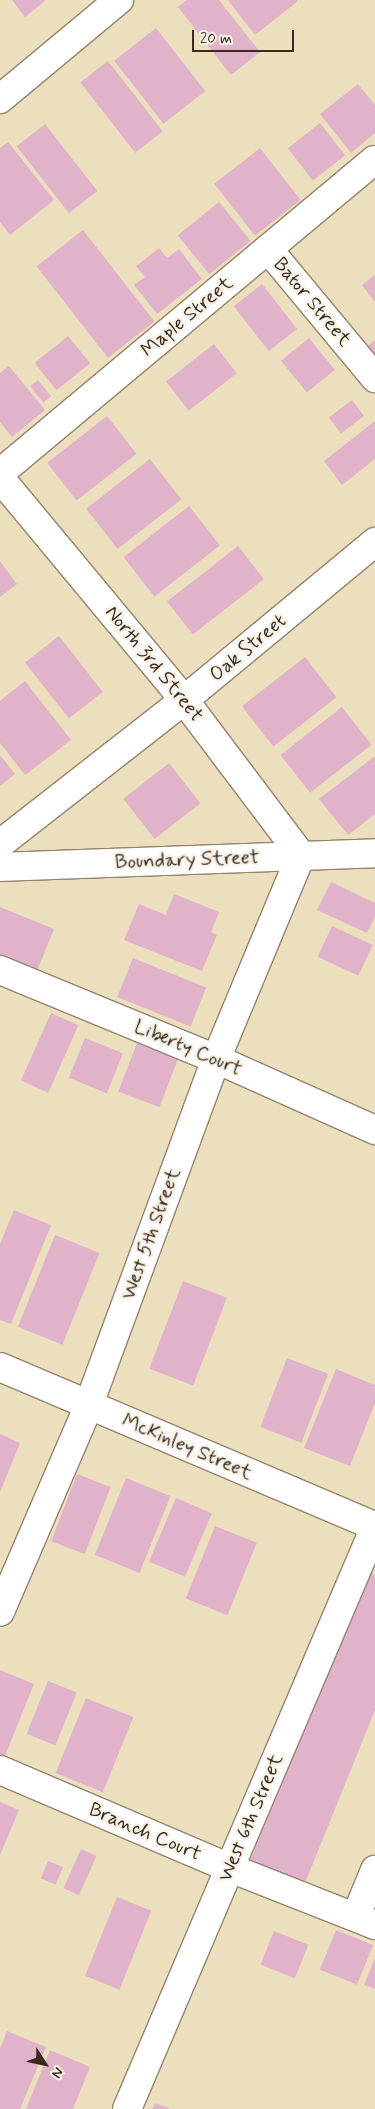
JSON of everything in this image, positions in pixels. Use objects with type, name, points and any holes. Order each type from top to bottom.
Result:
[{"type":"street","points":[[0,100],[120,0]]},
{"type":"street","name":"Maple Street","points":[[0,473],[375,160]]},
{"type":"street","name":"Bator Street","points":[[268,249],[375,378]]},
{"type":"street","name":"North 3rd Street","points":[[0,478],[184,700],[301,855]]},
{"type":"street","name":"Oak Street","points":[[0,844],[184,700],[375,542]]},
{"type":"street","name":"Boundary Street","points":[[0,867],[375,853]]},
{"type":"street","name":"West 5th Street","points":[[0,1612],[89,1405],[216,1059],[301,855]]},
{"type":"street","name":"Liberty Court","points":[[0,970],[216,1059],[375,1130]]},
{"type":"street","name":"McKinley Street","points":[[0,1367],[375,1527]]},
{"type":"street","name":"West 6th Street","points":[[127,2109],[375,1527]]},
{"type":"street","name":"Branch Court","points":[[0,1770],[230,1868],[365,1920]]},
{"type":"street","points":[[365,1920],[375,1870]]},
{"type":"building","points":[[12,0],[46,0],[25,17]]},
{"type":"building","points":[[187,0],[219,0],[260,52],[231,75],[178,7]]},
{"type":"building","points":[[228,0],[297,0],[298,1],[255,35]]},
{"type":"building","points":[[156,28],[205,91],[163,124],[114,61]]},
{"type":"building","points":[[108,61],[163,131],[135,153],[80,83]]},
{"type":"building","points":[[358,84],[375,105],[375,133],[351,153],[320,114]]},
{"type":"building","points":[[320,123],[345,155],[313,181],[288,148]]},
{"type":"building","points":[[45,124],[97,191],[69,213],[17,146]]},
{"type":"building","points":[[8,142],[54,200],[10,235],[0,222],[0,148]]},
{"type":"building","points":[[260,148],[301,200],[255,236],[214,184]]},
{"type":"building","points":[[219,202],[250,241],[209,274],[178,235]]},
{"type":"building","points":[[83,230],[154,321],[108,358],[37,266]]},
{"type":"building","points":[[159,248],[167,258],[179,249],[202,279],[157,314],[134,285],[145,277],[136,266]]},
{"type":"building","points":[[375,275],[375,302],[362,285]]},
{"type":"building","points":[[262,284],[297,329],[269,351],[234,306]]},
{"type":"building","points":[[68,336],[90,363],[57,390],[35,363]]},
{"type":"building","points":[[309,338],[335,370],[307,393],[281,361]]},
{"type":"building","points":[[375,340],[375,363],[364,349]]},
{"type":"building","points":[[214,344],[237,373],[189,411],[166,382]]},
{"type":"building","points":[[9,366],[45,410],[12,437],[0,422],[0,373]]},
{"type":"building","points":[[38,380],[51,396],[43,403],[30,386]]},
{"type":"building","points":[[352,400],[364,416],[341,433],[329,417]]},
{"type":"building","points":[[107,416],[137,454],[77,501],[47,463]]},
{"type":"building","points":[[375,421],[375,459],[342,485],[324,461]]},
{"type":"building","points":[[150,459],[181,499],[118,549],[86,509]]},
{"type":"building","points":[[189,506],[220,545],[154,597],[124,557]]},
{"type":"building","points":[[238,546],[264,579],[193,635],[167,601]]},
{"type":"building","points":[[0,561],[17,584],[0,597]]},
{"type":"building","points":[[59,636],[103,692],[69,718],[25,662]]},
{"type":"building","points":[[305,657],[336,697],[273,746],[242,706]]},
{"type":"building","points":[[25,681],[71,740],[25,775],[0,743],[0,701]]},
{"type":"building","points":[[342,707],[372,745],[310,793],[281,755]]},
{"type":"building","points":[[0,755],[15,774],[0,786]]},
{"type":"building","points":[[375,756],[375,814],[348,835],[319,799]]},
{"type":"building","points":[[169,763],[200,803],[155,839],[123,799]]},
{"type":"building","points":[[331,882],[375,903],[375,916],[367,933],[317,910]]},
{"type":"building","points":[[174,894],[219,912],[211,932],[217,935],[202,971],[124,940],[139,904],[166,915]]},
{"type":"building","points":[[0,907],[54,929],[37,971],[0,956]]},
{"type":"building","points":[[332,926],[373,945],[358,976],[318,957]]},
{"type":"building","points":[[133,958],[206,988],[191,1027],[117,997]]},
{"type":"building","points":[[51,1013],[78,1025],[48,1093],[21,1081]]},
{"type":"building","points":[[85,1038],[123,1053],[107,1093],[69,1078]]},
{"type":"building","points":[[137,1043],[178,1059],[159,1107],[118,1092]]},
{"type":"building","points":[[14,1210],[51,1225],[11,1324],[0,1320],[0,1244]]},
{"type":"building","points":[[55,1235],[100,1253],[62,1345],[18,1327]]},
{"type":"building","points":[[183,1281],[227,1298],[193,1386],[149,1369]]},
{"type":"building","points":[[287,1358],[328,1374],[302,1443],[260,1427]]},
{"type":"building","points":[[336,1369],[375,1385],[375,1403],[350,1466],[304,1448]]},
{"type":"building","points":[[0,1434],[20,1443],[0,1492]]},
{"type":"building","points":[[77,1474],[111,1487],[85,1554],[51,1541]]},
{"type":"building","points":[[126,1478],[171,1496],[139,1573],[95,1555]]},
{"type":"building","points":[[176,1498],[212,1513],[185,1577],[149,1562]]},
{"type":"building","points":[[215,1526],[257,1543],[228,1615],[186,1598]]},
{"type":"building","points":[[367,1572],[375,1575],[375,1710],[303,1888],[248,1866]]},
{"type":"building","points":[[0,1670],[34,1684],[5,1756],[0,1754]]},
{"type":"building","points":[[48,1681],[77,1693],[55,1745],[27,1734]]},
{"type":"building","points":[[86,1698],[133,1717],[103,1792],[56,1773]]},
{"type":"building","points":[[0,1802],[19,1810],[0,1855]]},
{"type":"building","points":[[81,1849],[97,1856],[79,1895],[64,1888]]},
{"type":"building","points":[[48,1861],[63,1867],[56,1885],[41,1879]]},
{"type":"building","points":[[117,1897],[151,1911],[119,1990],[85,1976]]},
{"type":"building","points":[[336,1930],[373,1945],[357,1985],[320,1970]]},
{"type":"building","points":[[274,1931],[308,1945],[295,1978],[261,1964]]},
{"type":"building","points":[[375,1958],[375,1989],[364,1985]]},
{"type":"building","points":[[7,2031],[46,2047],[20,2109],[0,2109],[0,2049]]},
{"type":"building","points":[[50,2050],[90,2067],[73,2109],[26,2109]]},
{"type":"building","points":[[155,2103],[171,2109],[152,2109]]}]
